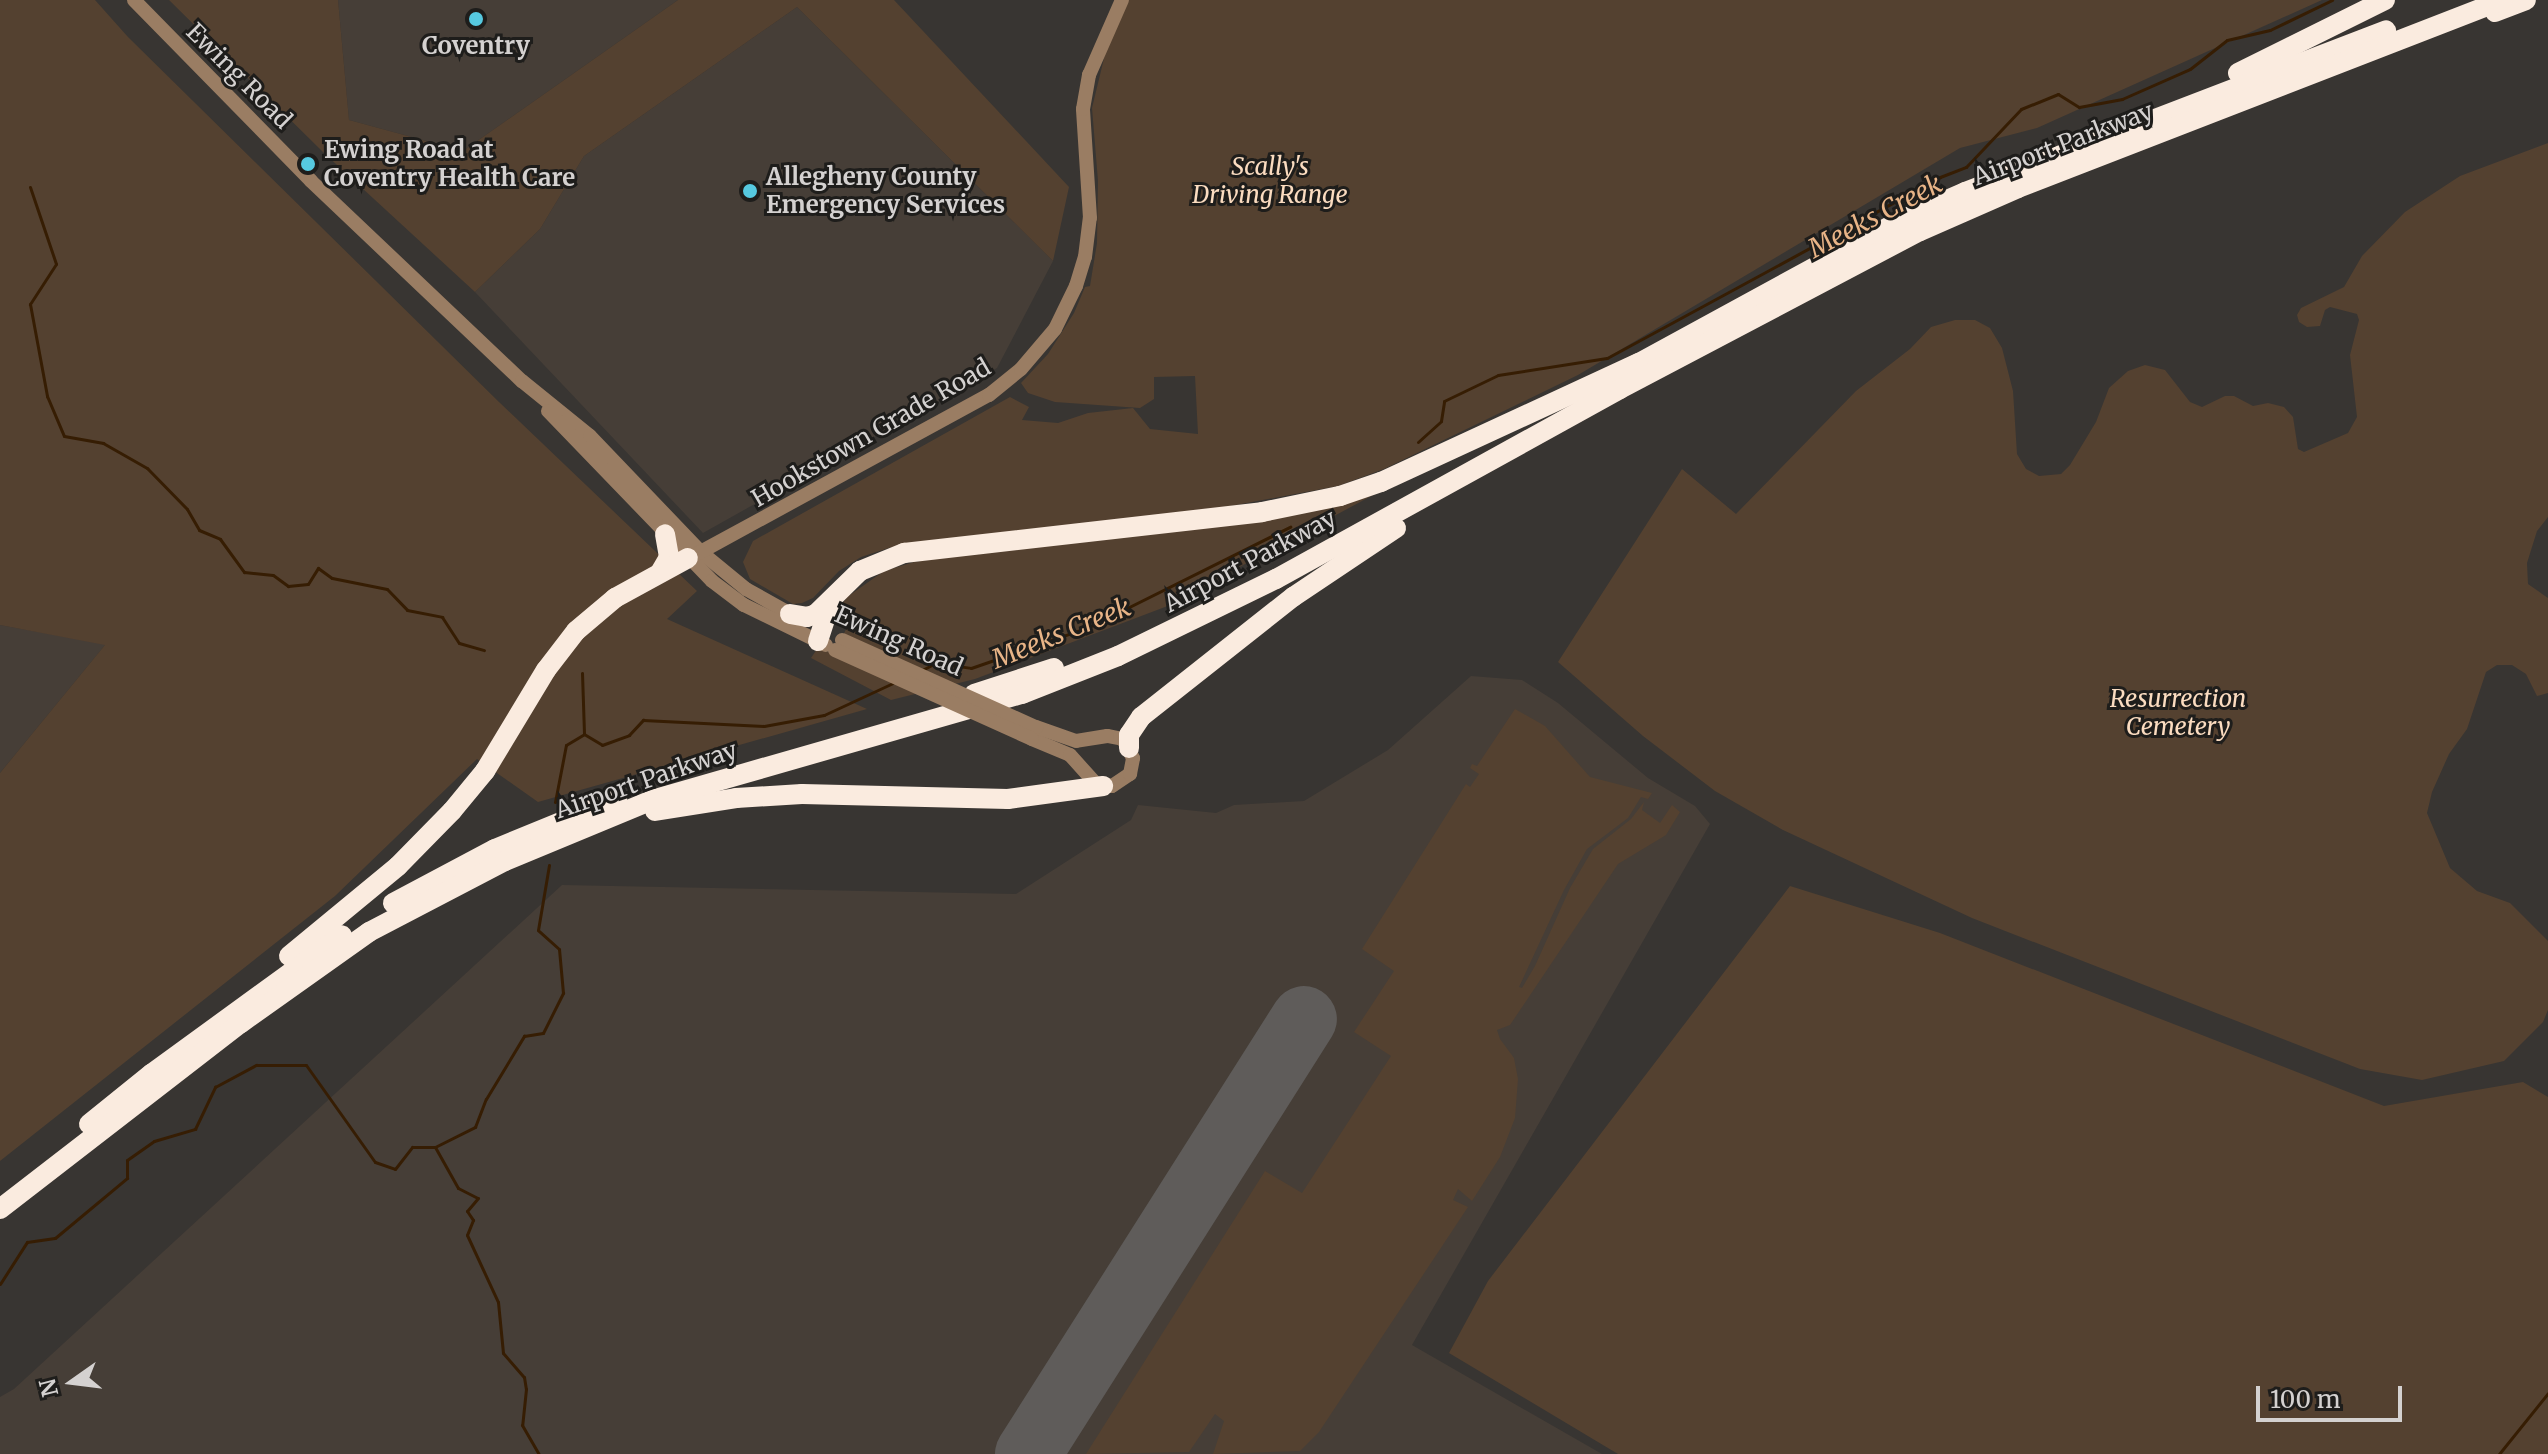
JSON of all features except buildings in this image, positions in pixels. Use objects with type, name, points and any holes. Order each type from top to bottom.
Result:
[{"type":"highway","points":[[1965,192],[2231,76],[2385,0]]},
{"type":"highway","name":"Airport Parkway","points":[[0,1191],[151,1074],[353,928],[431,880],[495,849],[577,812],[676,779],[974,694],[1110,645],[1178,615],[1271,566],[1834,254],[1965,192],[2465,0]]},
{"type":"highway","name":"Airport Parkway","points":[[0,1209],[241,1023],[369,932],[440,893],[544,844],[655,799],[1022,694],[1118,656],[1276,579],[1886,247],[1993,198],[2503,0]]},
{"type":"highway","points":[[2317,74],[2359,63],[2526,0]]},
{"type":"highway","points":[[1129,748],[1129,735],[1141,717],[1293,597],[1351,556],[1790,298]]},
{"type":"highway","points":[[790,614],[811,616],[830,603],[860,571],[904,553],[1262,512],[1340,496],[1396,475],[1647,359]]},
{"type":"highway","points":[[661,571],[669,557],[665,534]]},
{"type":"highway","points":[[151,1074],[398,866],[452,811],[485,771],[546,670],[571,637],[615,598],[661,571],[695,556]]},
{"type":"highway","points":[[829,640],[830,603]]},
{"type":"highway","points":[[544,844],[649,812],[736,798],[802,794],[1008,799],[1103,786]]},
{"type":"street","name":"Ewing Road","points":[[134,0],[311,181],[522,381],[665,534],[829,640]]},
{"type":"street","name":"Hookstown Grade Road","points":[[695,556],[989,395],[1021,369],[1055,329],[1076,286],[1090,218],[1083,109],[1089,75],[1122,0]]},
{"type":"street","name":"Ewing Road","points":[[522,381],[590,436],[695,556],[744,605],[1034,733],[1070,755],[1090,780],[1103,786]]},
{"type":"street","name":"Ewing Road","points":[[1034,733],[1076,741],[1116,736],[1129,748]]},
{"type":"street","points":[[1103,786],[1126,780],[1133,761],[1129,748]]},
{"type":"shaded area","points":[[338,0],[678,0],[463,151],[349,120]]},
{"type":"shaded area","points":[[797,7],[1053,261],[997,368],[703,533],[475,292],[540,229],[584,156]]},
{"type":"shaded area","points":[[0,625],[106,644],[0,773]]},
{"type":"shaded area","points":[[1471,676],[1522,680],[1558,703],[1648,778],[1695,806],[1710,824],[1412,1345],[1602,1454],[0,1454],[0,1397],[14,1389],[562,885],[1016,894],[1131,820],[1138,805],[1216,813],[1234,805],[1304,801],[1388,750]]},
{"type":"green space","points":[[0,0],[95,0],[128,37],[499,402],[697,591],[667,619],[867,709],[538,802],[477,759],[335,896],[0,1161],[0,773],[105,645],[0,625]]},
{"type":"green space","points":[[169,0],[338,0],[349,120],[463,151],[678,0],[894,0],[1069,187],[1053,261],[797,7],[584,156],[540,229],[475,292],[324,153]]},
{"type":"green space","name":"Scally's Driving Range","points":[[1129,0],[2322,0],[2037,128],[1960,148],[1578,375],[1384,469],[1338,486],[1215,509],[892,547],[861,557],[839,571],[813,598],[802,603],[793,604],[750,579],[743,562],[753,541],[1010,397],[1029,407],[1022,420],[1058,423],[1088,413],[1133,408],[1150,429],[1198,434],[1195,376],[1154,377],[1154,399],[1140,408],[1055,402],[1028,393],[1021,383],[1048,354],[1074,313],[1085,287],[1090,286],[1097,243],[1098,181],[1092,108],[1107,46]]},
{"type":"green space","name":"Resurrection Cemetery","points":[[2548,143],[2548,517],[2537,531],[2527,563],[2528,584],[2548,598],[2548,693],[2537,696],[2526,674],[2512,665],[2497,665],[2486,672],[2467,729],[2449,754],[2432,792],[2427,813],[2450,868],[2477,891],[2510,903],[2548,941],[2548,1010],[2543,1022],[2504,1061],[2422,1080],[2360,1069],[1972,918],[1783,830],[1715,791],[1643,736],[1558,662],[1682,469],[1736,514],[1856,391],[1910,349],[1931,327],[1955,320],[1975,320],[1990,328],[2002,348],[2013,391],[2017,454],[2026,469],[2039,476],[2061,474],[2070,465],[2096,422],[2109,388],[2128,371],[2145,365],[2165,370],[2190,402],[2202,407],[2225,396],[2234,396],[2253,406],[2268,403],[2284,407],[2293,417],[2298,449],[2304,452],[2348,433],[2357,417],[2350,355],[2359,320],[2357,314],[2330,307],[2325,310],[2320,326],[2307,327],[2299,322],[2297,315],[2301,308],[2344,287],[2362,256],[2405,212],[2460,176]]},
{"type":"green space","points":[[1388,487],[1165,607],[975,679],[891,700],[811,658],[817,649],[835,654],[846,629],[836,622],[835,615],[847,597],[884,571],[914,562]]},
{"type":"green space","points":[[1515,709],[1545,726],[1590,777],[1652,793],[1648,799],[1641,797],[1628,818],[1587,849],[1564,890],[1519,987],[1522,988],[1535,966],[1570,888],[1593,849],[1631,819],[1644,802],[1642,810],[1660,823],[1672,805],[1680,812],[1666,835],[1618,864],[1510,1025],[1497,1030],[1514,1058],[1518,1079],[1515,1118],[1500,1157],[1472,1201],[1458,1189],[1453,1200],[1468,1207],[1319,1432],[1300,1451],[1213,1454],[1224,1421],[1215,1414],[1189,1452],[1086,1454],[1265,1171],[1302,1193],[1391,1056],[1354,1032],[1394,971],[1362,949],[1466,784],[1470,787],[1479,774],[1470,768],[1472,764],[1477,766]]},
{"type":"green space","points":[[1790,886],[1940,933],[2384,1106],[2523,1082],[2548,1097],[2548,1454],[1618,1454],[1449,1353],[1488,1281]]},
{"type":"waterway","name":"Meeks Creek","points":[[1418,442],[1441,421],[1444,401],[1498,375],[1607,358],[1940,177],[1966,167],[2021,109],[2058,94],[2079,107],[2122,99],[2190,69],[2227,40],[2270,30],[2332,0]]},
{"type":"waterway","points":[[30,187],[56,264],[30,304],[47,396],[64,436],[103,443],[147,468],[187,509],[199,530],[220,539],[244,572],[273,575],[288,586],[308,584],[318,568],[332,578],[387,589],[407,610],[442,617],[459,643],[484,650]]},
{"type":"waterway","name":"Meeks Creek","points":[[922,670],[936,663],[971,668],[1089,627],[1290,527]]},
{"type":"waterway","points":[[582,673],[584,733]]},
{"type":"waterway","name":"Meeks Creek","points":[[555,802],[566,745],[584,734],[602,745],[629,735],[643,720],[764,726],[824,715],[893,683]]},
{"type":"waterway","name":"Meeks Creek","points":[[0,1284],[27,1242],[55,1238],[127,1178],[127,1160],[154,1141],[195,1129],[215,1087],[256,1065],[306,1065],[375,1162],[395,1169],[412,1147],[435,1147],[475,1127],[486,1099],[524,1036],[543,1033],[563,993],[559,949],[538,930],[549,865]]},
{"type":"waterway","points":[[435,1147],[458,1188],[478,1198],[467,1211],[473,1220],[467,1235],[498,1302],[503,1353],[524,1377],[526,1389],[522,1425],[539,1454]]},
{"type":"waterway","points":[[2499,1454],[2548,1393]]},
{"type":"runway","points":[[1028,1454],[1304,1019]]},
{"type":"place","name":"Coventry","points":[[476,19]]},
{"type":"place","name":"Ewing Road at Coventry Health Care","points":[[308,164]]},
{"type":"place","name":"Allegheny County Emergency Services","points":[[750,191]]}]
